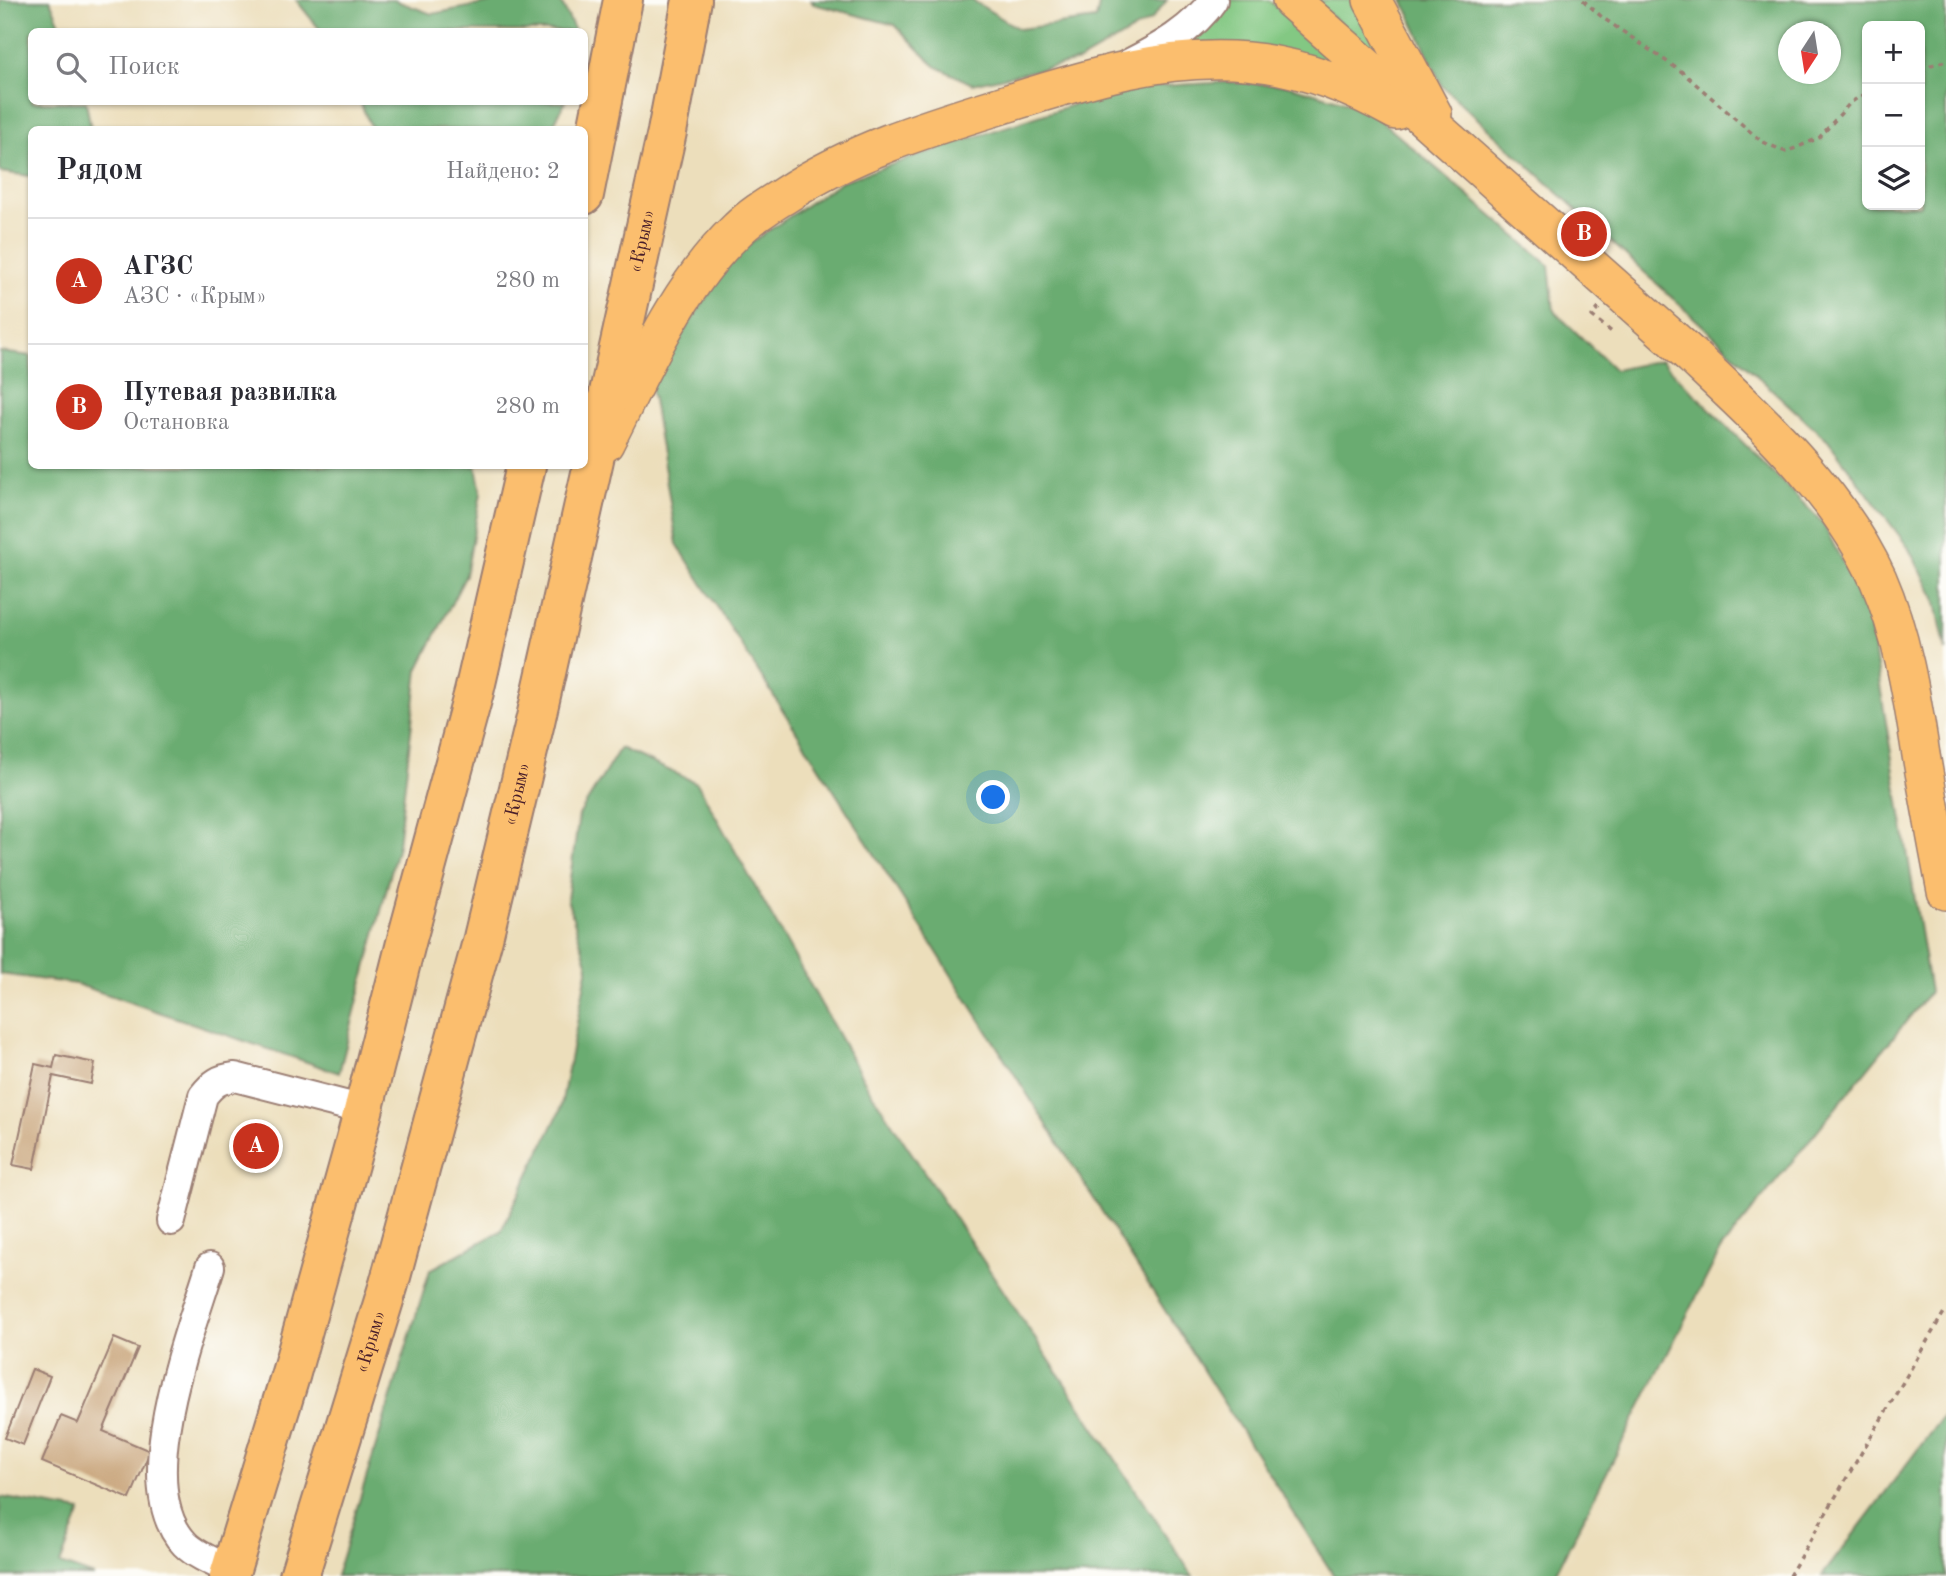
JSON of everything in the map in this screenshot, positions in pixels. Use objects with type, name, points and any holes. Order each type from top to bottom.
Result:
[{"type":"highway","points":[[588,175],[623,0]]},
{"type":"highway","name":"«Крым»","points":[[299,1576],[389,1284],[480,951],[536,722],[667,132],[692,0]]},
{"type":"highway","points":[[230,1573],[291,1373],[364,1110],[474,692],[525,469]]},
{"type":"main road","points":[[1291,0],[1692,356],[1797,460],[1845,522],[1878,580],[1899,644],[1912,701],[1946,891]]},
{"type":"main road","points":[[1372,0],[1447,139]]},
{"type":"main road","points":[[591,473],[648,357],[689,288],[729,238],[760,211],[837,164],[911,133],[1106,74],[1202,61],[1245,61],[1319,76],[1363,93],[1447,139]]},
{"type":"street","points":[[1106,74],[1166,43],[1198,18],[1213,0]]},
{"type":"street","points":[[171,1221],[203,1096],[222,1078],[235,1077],[364,1110]]},
{"type":"street","points":[[210,1267],[172,1393],[165,1429],[162,1484],[165,1508],[175,1530],[186,1545],[230,1573]]},
{"type":"path","points":[[1583,0],[1603,18],[1682,72],[1761,141],[1786,152],[1819,138],[1850,103],[1862,95]]},
{"type":"path","points":[[1925,67],[1946,61]]},
{"type":"path","points":[[1789,1576],[1946,1309]]},
{"type":"green space","points":[[0,0],[50,0],[62,28],[28,28],[28,105],[87,105],[90,126],[28,126],[28,176],[0,172]]},
{"type":"green space","points":[[296,0],[394,0],[432,14],[504,0],[560,0],[574,28],[319,28]]},
{"type":"green space","points":[[811,0],[972,0],[1019,29],[1096,19],[1100,0],[1167,0],[1152,19],[1079,61],[972,84],[935,66],[895,25],[813,4]]},
{"type":"green space","points":[[1223,0],[1269,0],[1348,73],[1177,46]]},
{"type":"green space","points":[[1313,0],[1359,0],[1392,70]]},
{"type":"green space","points":[[1403,0],[1946,0],[1946,651],[1935,598],[1908,547],[1828,441],[1442,86]]},
{"type":"green space","points":[[1230,82],[1287,85],[1366,108],[1549,265],[1554,311],[1615,370],[1661,360],[1822,522],[1868,612],[1930,992],[1721,1249],[1554,1576],[1334,1576],[677,544],[650,382],[737,252],[842,181],[1087,100],[1144,87]]},
{"type":"green space","points":[[361,105],[564,105],[553,126],[371,126]]},
{"type":"green space","points":[[0,352],[28,356],[28,469],[477,469],[481,493],[466,575],[418,670],[398,845],[339,1073],[76,984],[0,974]]},
{"type":"green space","points":[[620,748],[697,783],[867,1086],[1193,1576],[336,1576],[430,1270],[501,1231],[560,1111],[588,966],[567,899],[579,815]]},
{"type":"green space","points":[[1946,1412],[1946,1576],[1822,1576]]},
{"type":"green space","points":[[0,1497],[81,1511],[60,1564],[94,1576],[0,1576]]},
{"type":"building","points":[[56,1055],[95,1063],[91,1084],[53,1076],[34,1169],[13,1165],[35,1064],[53,1068]]},
{"type":"building","points":[[114,1338],[138,1348],[103,1431],[150,1451],[130,1499],[42,1462],[61,1416],[78,1423]]},
{"type":"building","points":[[32,1369],[50,1376],[23,1445],[5,1438]]},
{"type":"place","name":"Путевая развилка","points":[[1584,234]]},
{"type":"place","name":"АГЗС","points":[[256,1146]]}]
